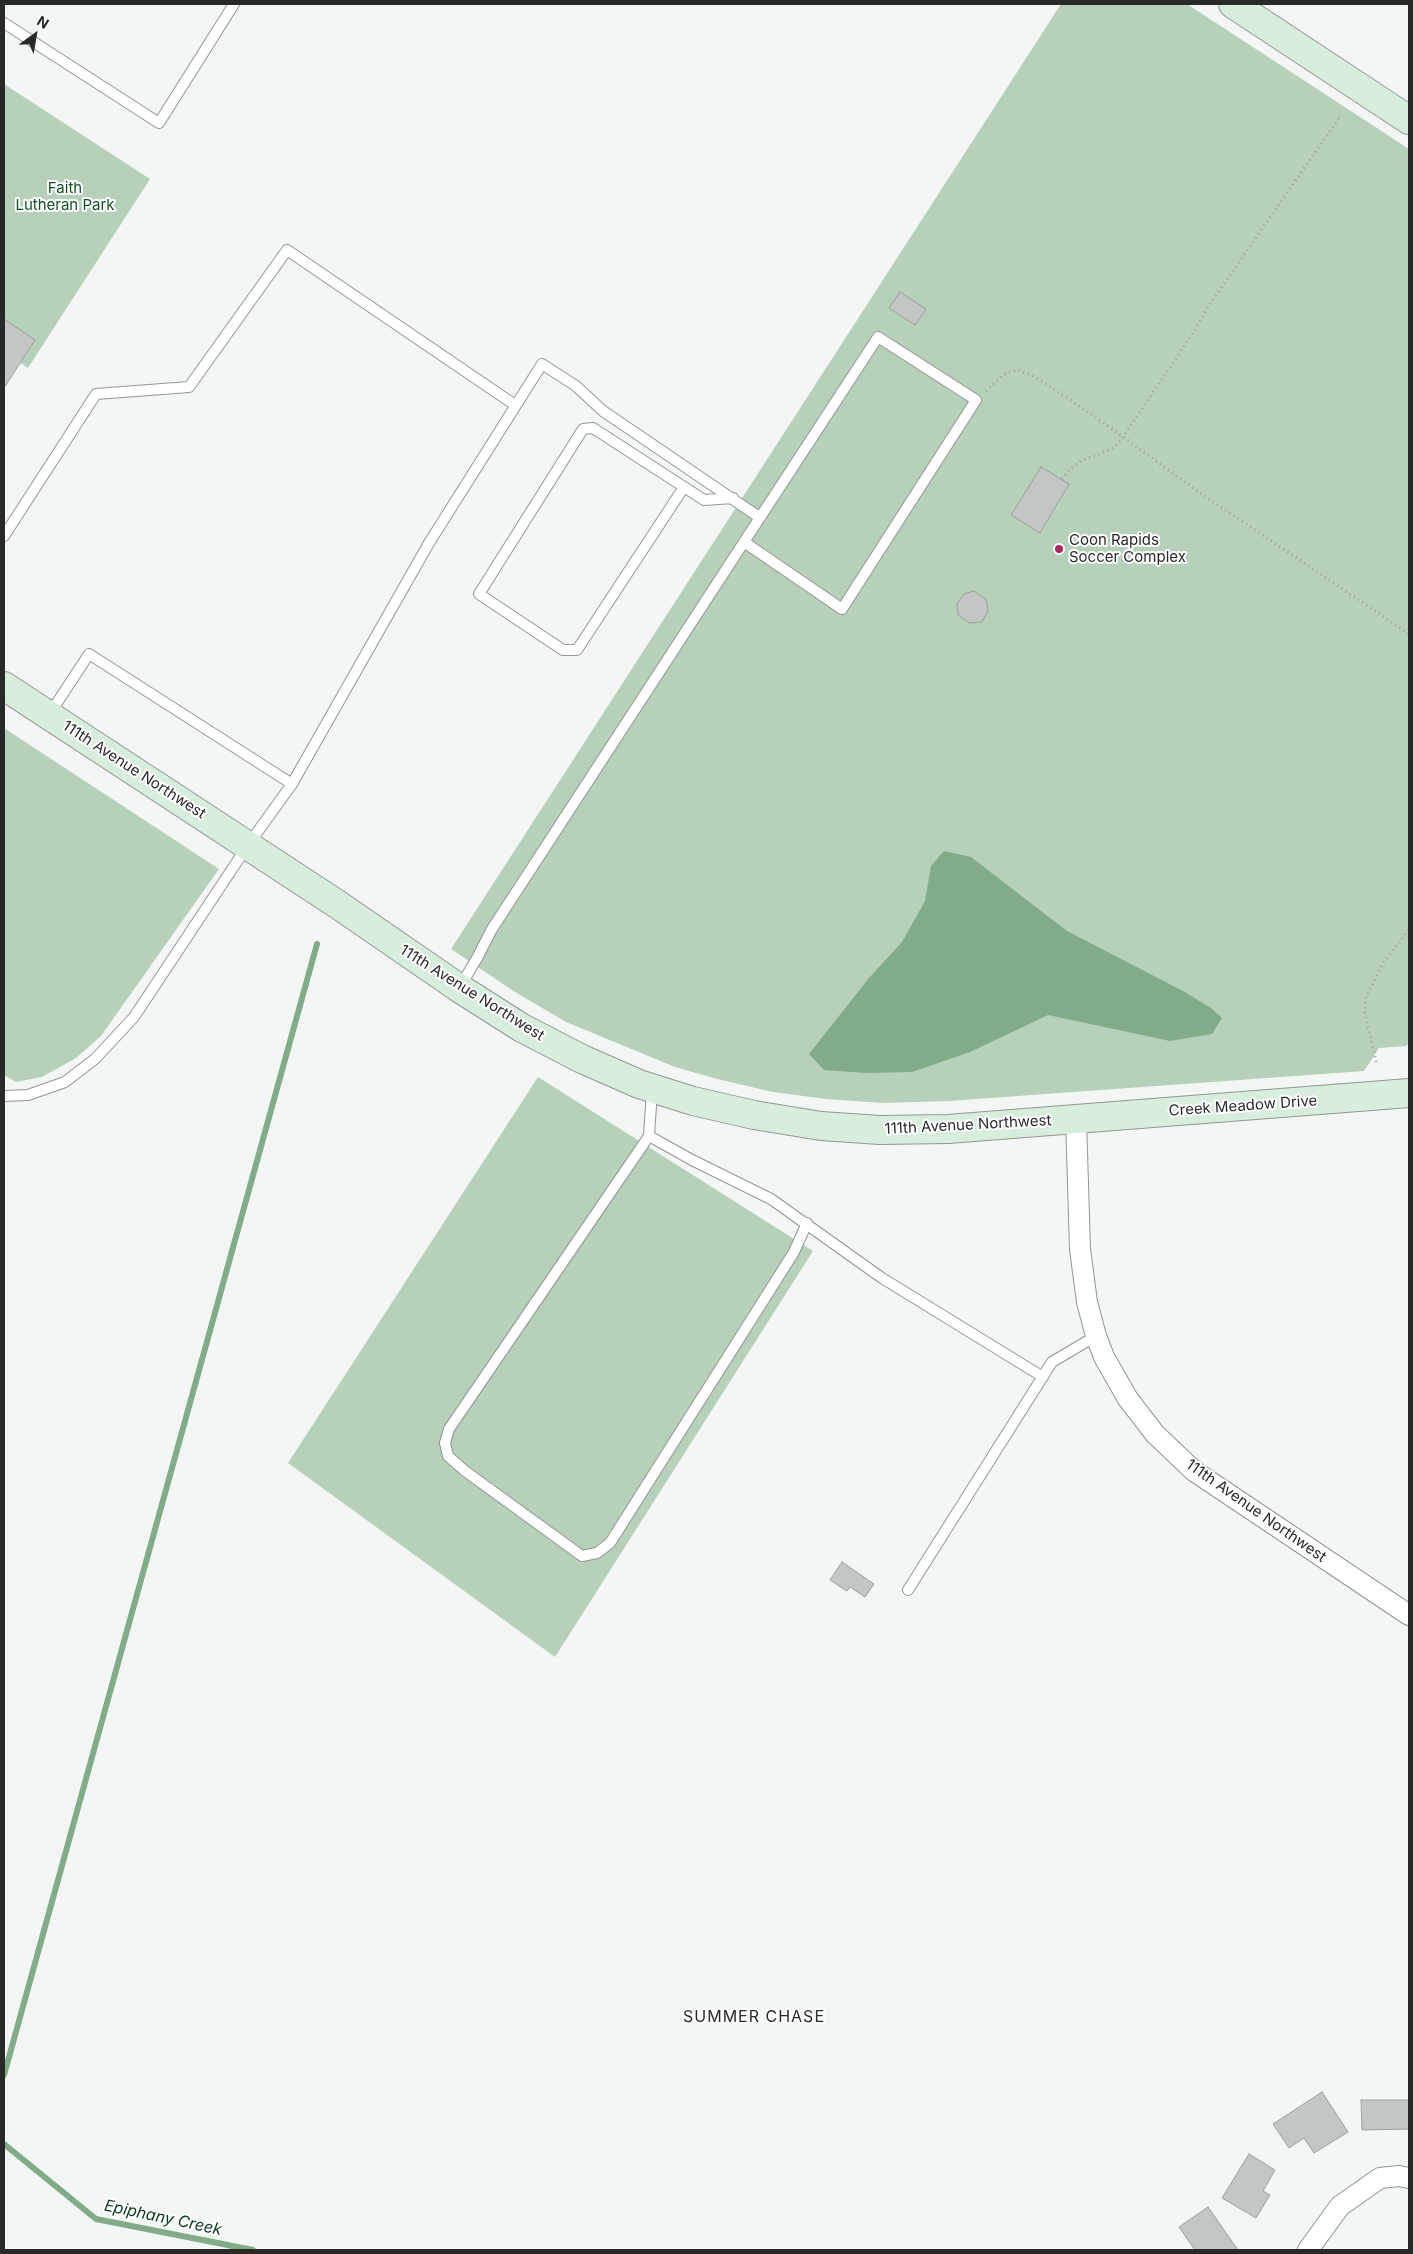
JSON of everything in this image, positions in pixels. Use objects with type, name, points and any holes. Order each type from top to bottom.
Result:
[{"type":"street","points":[[1237,5],[1409,120]]},
{"type":"street","name":"111th Avenue Northwest","points":[[4,686],[248,845],[459,988],[522,1028],[582,1058],[652,1088],[693,1101],[754,1115],[821,1126],[860,1129],[948,1129],[1076,1119],[1080,1249],[1087,1302],[1104,1357],[1128,1399],[1155,1434],[1194,1471],[1409,1615]]},
{"type":"street","name":"Creek Meadow Drive","points":[[1076,1119],[1409,1093]]},
{"type":"street","points":[[1308,2250],[1340,2206],[1380,2178],[1399,2176],[1409,2178]]},
{"type":"lane","points":[[4,23],[158,123],[234,4]]},
{"type":"lane","points":[[4,536],[96,394],[189,387],[287,250],[516,405]]},
{"type":"lane","points":[[459,988],[492,929],[759,518],[878,337],[976,400],[842,609],[744,542]]},
{"type":"lane","points":[[4,1096],[28,1094],[65,1082],[94,1058],[134,1016],[248,845],[292,784],[429,543],[542,364],[576,386],[603,411],[733,498],[759,518]]},
{"type":"lane","points":[[684,487],[577,650],[563,650],[479,594],[583,429],[593,428],[684,487],[704,500],[733,498]]},
{"type":"lane","points":[[49,715],[89,654],[292,784]]},
{"type":"lane","points":[[652,1088],[649,1136],[449,1429],[445,1443],[448,1456],[465,1471],[582,1556],[597,1553],[610,1543],[794,1252],[808,1223]]},
{"type":"lane","points":[[649,1136],[771,1200],[808,1223],[882,1278],[1043,1377]]},
{"type":"lane","points":[[908,1590],[1052,1362],[1096,1336]]},
{"type":"path","points":[[1062,480],[1081,461],[1114,448],[1123,437],[1195,330],[1218,292],[1341,115]]},
{"type":"path","points":[[976,400],[1006,373],[1018,370],[1034,376],[1193,488],[1409,634]]},
{"type":"path","points":[[1376,1062],[1365,1013],[1366,997],[1383,964],[1409,930]]},
{"type":"green space","name":"Coon Rapids Soccer Complex","points":[[1061,4],[1187,4],[1409,149],[1409,1043],[1406,1046],[1379,1048],[1364,1071],[949,1101],[882,1103],[826,1099],[773,1092],[717,1079],[675,1067],[566,1022],[515,992],[451,949]]},
{"type":"green space","name":"Faith Lutheran Park","points":[[4,84],[150,179],[28,368],[4,352]]},
{"type":"green space","points":[[4,728],[219,869],[101,1036],[76,1058],[42,1077],[16,1082],[4,1075]]},
{"type":"green space","points":[[538,1077],[813,1251],[555,1657],[288,1463]]},
{"type":"shaded area","points":[[944,851],[971,857],[1067,931],[1183,991],[1211,1008],[1222,1018],[1212,1034],[1170,1041],[1048,1015],[970,1052],[912,1072],[866,1073],[824,1070],[809,1054],[869,978],[902,942],[925,901],[931,866]]},
{"type":"building","points":[[900,292],[926,309],[915,325],[889,308]]},
{"type":"building","points":[[4,319],[35,340],[4,388]]},
{"type":"building","points":[[1041,467],[1069,484],[1040,533],[1011,515]]},
{"type":"building","points":[[974,591],[986,599],[988,611],[982,622],[970,623],[958,615],[957,604],[964,594]]},
{"type":"building","points":[[842,1562],[874,1584],[865,1597],[850,1587],[847,1591],[830,1580]]},
{"type":"building","points":[[1322,2092],[1348,2132],[1314,2153],[1304,2138],[1289,2148],[1273,2124]]},
{"type":"building","points":[[1361,2100],[1409,2100],[1409,2129],[1362,2130]]},
{"type":"building","points":[[1249,2154],[1275,2170],[1263,2191],[1270,2195],[1256,2218],[1222,2198]]},
{"type":"building","points":[[1208,2207],[1238,2250],[1195,2250],[1179,2227]]},
{"type":"waterway","points":[[4,2075],[317,944]]},
{"type":"waterway","name":"Epiphany Creek","points":[[4,2144],[96,2219],[253,2250]]},
{"type":"place","name":"Coon Rapids Soccer Complex","points":[[1059,549]]},
{"type":"district","name":"SUMMER CHASE","points":[[754,2017]]}]
